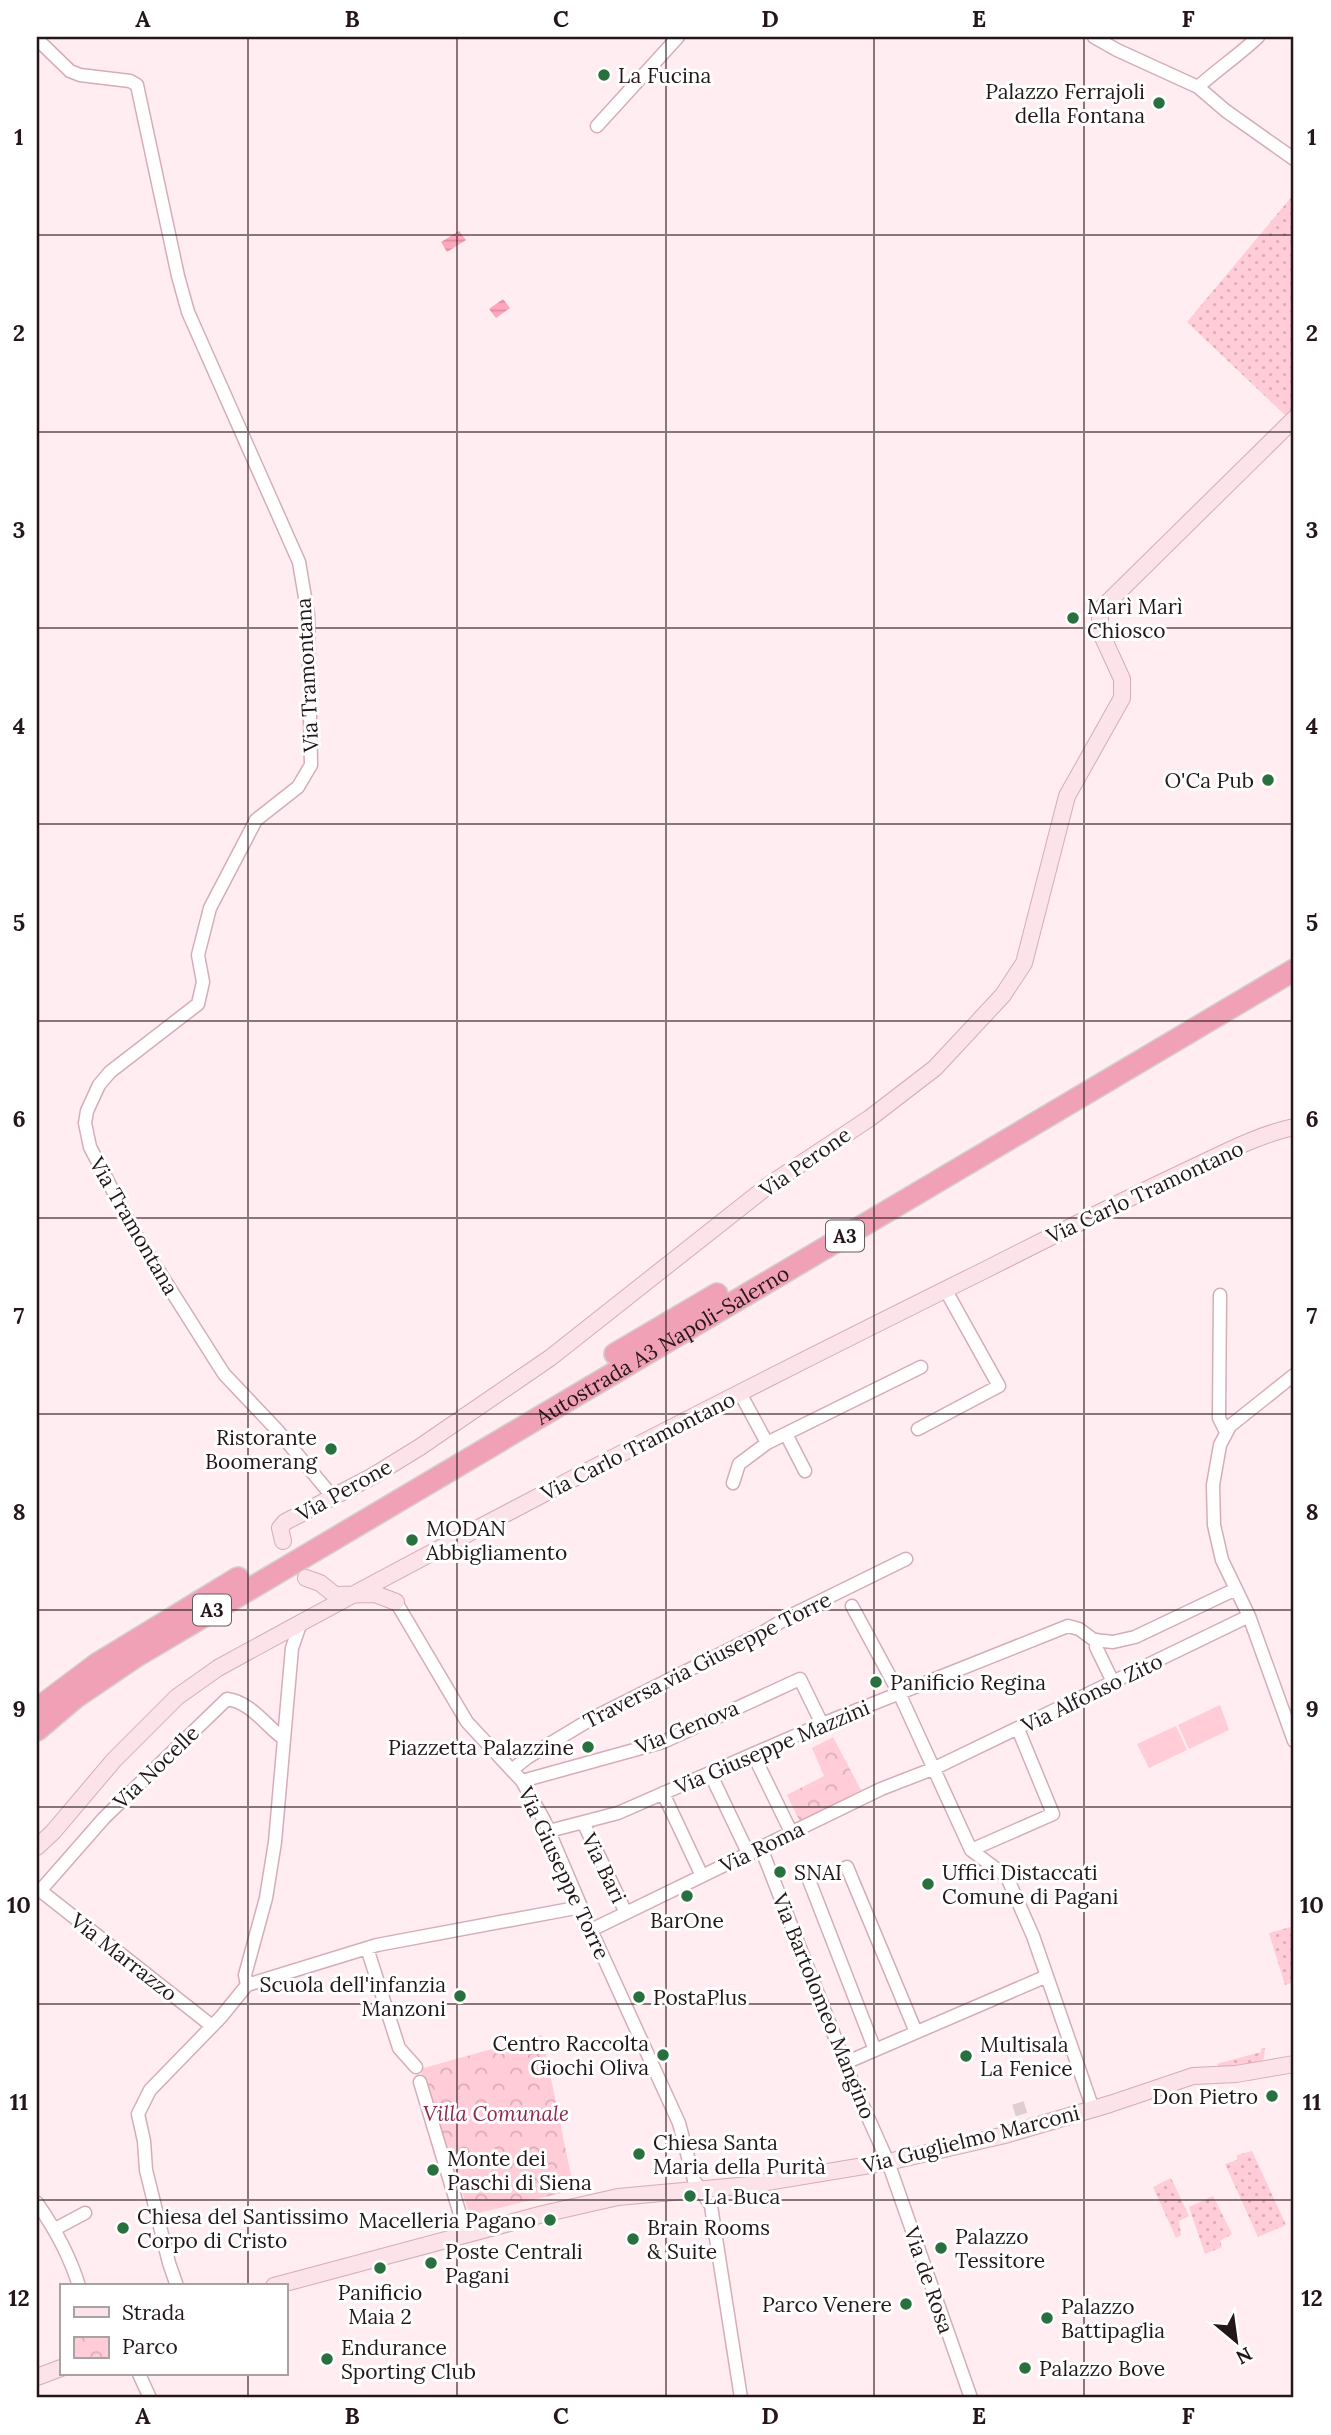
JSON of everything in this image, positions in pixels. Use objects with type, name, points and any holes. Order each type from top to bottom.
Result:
[{"type":"highway","name":"Autostrada A3 Napoli-Salerno","points":[[37,1709],[71,1681],[158,1625],[1294,953]]},
{"type":"highway","name":"Autostrada A3 Napoli-Salerno","points":[[37,1730],[76,1697],[135,1657],[1294,970]]},
{"type":"street","points":[[597,125],[678,37]]},
{"type":"street","points":[[1094,37],[1198,87],[1226,111],[1294,159]]},
{"type":"street","points":[[1198,87],[1258,37]]},
{"type":"street","name":"Via Tramontana","points":[[37,39],[70,71],[80,75],[130,81],[137,85],[177,276],[188,312],[299,562],[308,615],[312,765],[298,787],[256,820],[210,908],[198,955],[202,982],[198,1004],[110,1072],[99,1085],[87,1111],[85,1123],[90,1147],[136,1235],[224,1374],[278,1431],[332,1496]]},
{"type":"street","name":"Via Perone","points":[[283,1541],[281,1528],[285,1522],[373,1476],[420,1447],[550,1358],[769,1185],[870,1118],[935,1068],[976,1026],[1003,995],[1024,963],[1067,796],[1122,698],[1122,679],[1100,631],[1100,610],[1294,419]]},
{"type":"street","name":"Via Carlo Tramontano","points":[[37,1847],[114,1760],[177,1697],[218,1668],[740,1393],[946,1289],[1146,1189],[1243,1145],[1279,1130],[1294,1127]]},
{"type":"street","points":[[918,1429],[999,1386],[946,1289]]},
{"type":"street","points":[[1220,1294],[1219,1418],[1226,1432]]},
{"type":"street","points":[[733,1483],[739,1464],[767,1444],[921,1367]]},
{"type":"street","points":[[1294,1375],[1241,1414],[1226,1432],[1220,1445],[1213,1485],[1214,1525],[1222,1560],[1249,1616],[1294,1741]]},
{"type":"street","points":[[740,1393],[767,1444]]},
{"type":"street","points":[[786,1434],[805,1471]]},
{"type":"street","name":"Traversa via Giuseppe Torre","points":[[513,1769],[591,1719],[906,1559]]},
{"type":"street","points":[[326,1609],[318,1590],[302,1573],[335,1595],[375,1594],[396,1602],[397,1581],[409,1566]]},
{"type":"street","name":"Via Giuseppe Torre","points":[[384,1579],[467,1722],[523,1781],[679,2123],[694,2180],[711,2206],[741,2398]]},
{"type":"street","points":[[1113,1682],[1096,1647],[1097,1640],[1113,1643],[1135,1637],[1236,1589]]},
{"type":"street","points":[[852,1606],[900,1695],[971,1850],[1007,1877],[1033,1936],[1093,2109]]},
{"type":"street","name":"Via Alfonso Zito","points":[[935,1768],[1249,1616]]},
{"type":"street","points":[[247,1985],[245,1975],[270,1876],[292,1648],[301,1622]]},
{"type":"street","name":"Via Giuseppe Mazzini","points":[[548,1831],[618,1813],[822,1724],[1068,1626],[1097,1640]]},
{"type":"street","name":"Via Genova","points":[[523,1781],[663,1742],[800,1679],[822,1724]]},
{"type":"street","name":"Via Nocelle","points":[[38,1889],[104,1818],[227,1699],[252,1711],[284,1740]]},
{"type":"street","points":[[971,1850],[1053,1814],[1018,1729]]},
{"type":"street","points":[[753,1754],[792,1834]]},
{"type":"street","name":"Via Roma","points":[[591,1930],[792,1834],[881,1788],[935,1768]]},
{"type":"street","points":[[710,1773],[749,1854]]},
{"type":"street","points":[[663,1793],[702,1876]]},
{"type":"street","name":"Via Bari","points":[[583,1822],[626,1913]]},
{"type":"street","name":"Via Bartolomeo Mangino","points":[[761,1848],[845,2063],[888,2162]]},
{"type":"street","points":[[847,1867],[916,2032]]},
{"type":"street","points":[[809,1880],[876,2050]]},
{"type":"street","name":"Via Marrazzo","points":[[38,1889],[212,2026]]},
{"type":"street","points":[[176,2284],[146,2170],[144,2141],[138,2114],[150,2090],[221,2017],[247,1985],[377,1947],[581,1907]]},
{"type":"street","points":[[377,1947],[399,2048],[416,2067]]},
{"type":"street","points":[[845,2063],[1047,1976]]},
{"type":"street","name":"Via Guglielmo Marconi","points":[[281,2284],[466,2234],[618,2197],[703,2190],[888,2162],[1005,2135],[1193,2076],[1236,2074],[1294,2066]]},
{"type":"street","points":[[420,2082],[466,2234]]},
{"type":"street","name":"Via de Rosa","points":[[888,2162],[971,2398]]},
{"type":"street","points":[[37,2203],[55,2229],[78,2284]]},
{"type":"street","points":[[55,2229],[85,2213]]},
{"type":"street","points":[[37,2377],[60,2368]]},
{"type":"street","points":[[140,2376],[150,2398]]},
{"type":"green space","points":[[1294,194],[1294,410],[1287,417],[1187,322]]},
{"type":"green space","points":[[1220,1705],[1229,1730],[1189,1749],[1178,1725]]},
{"type":"green space","points":[[1176,1726],[1187,1750],[1149,1768],[1137,1744]]},
{"type":"green space","points":[[833,1737],[861,1790],[800,1822],[787,1795],[824,1776],[812,1748]]},
{"type":"green space","points":[[1294,1926],[1294,1982],[1285,1985],[1269,1933]]},
{"type":"green space","name":"Villa Comunale","points":[[542,2035],[574,2190],[470,2215],[461,2189],[456,2190],[420,2069]]},
{"type":"green space","points":[[1265,2048],[1264,2058],[1258,2065],[1220,2067],[1217,2064],[1261,2052],[1261,2049]]},
{"type":"green space","points":[[1252,2151],[1286,2225],[1258,2237],[1225,2164],[1237,2160],[1237,2155]]},
{"type":"green space","points":[[1171,2178],[1189,2216],[1179,2221],[1181,2235],[1176,2238],[1153,2187]]},
{"type":"green space","points":[[1213,2196],[1232,2234],[1220,2241],[1222,2247],[1205,2254],[1189,2207]]},
{"type":"shaded area","points":[[459,231],[466,240],[447,252],[441,242]]},
{"type":"shaded area","points":[[503,299],[510,308],[496,318],[489,309]]},
{"type":"tunnel","points":[[1018,2103],[1026,2129]]},
{"type":"place","name":"La Fucina","points":[[604,75]]},
{"type":"place","name":"Palazzo Ferrajoli della Fontana","points":[[1159,103]]},
{"type":"place","name":"Marì Marì Chiosco","points":[[1073,618]]},
{"type":"place","name":"O'Ca Pub","points":[[1268,780]]},
{"type":"place","name":"Ristorante Boomerang","points":[[331,1449]]},
{"type":"place","name":"MODAN Abbigliamento","points":[[412,1540]]},
{"type":"place","name":"Panificio Regina","points":[[876,1682]]},
{"type":"place","name":"Piazzetta Palazzine","points":[[588,1747]]},
{"type":"place","name":"SNAI","points":[[780,1872]]},
{"type":"place","name":"Uffici Distaccati Comune di Pagani","points":[[928,1884]]},
{"type":"place","name":"BarOne","points":[[687,1896]]},
{"type":"place","name":"Scuola dell'infanzia Manzoni","points":[[460,1996]]},
{"type":"place","name":"PostaPlus","points":[[639,1997]]},
{"type":"place","name":"Centro Raccolta Giochi Oliva","points":[[663,2055]]},
{"type":"place","name":"Multisala La Fenice","points":[[966,2056]]},
{"type":"place","name":"Don Pietro","points":[[1272,2096]]},
{"type":"place","name":"Chiesa Santa Maria della Purità","points":[[639,2154]]},
{"type":"place","name":"Monte dei Paschi di Siena","points":[[433,2170]]},
{"type":"place","name":"La Buca","points":[[690,2196]]},
{"type":"place","name":"Macelleria Pagano","points":[[550,2220]]},
{"type":"place","name":"Chiesa del Santissimo Corpo di Cristo","points":[[123,2228]]},
{"type":"place","name":"Brain Rooms & Suite","points":[[633,2239]]},
{"type":"place","name":"Palazzo Tessitore","points":[[941,2248]]},
{"type":"place","name":"Poste Centrali Pagani","points":[[431,2263]]},
{"type":"place","name":"Panificio Maia 2","points":[[380,2268]]},
{"type":"place","name":"Parco Venere","points":[[906,2304]]},
{"type":"place","name":"Palazzo Battipaglia","points":[[1047,2318]]},
{"type":"place","name":"Endurance Sporting Club","points":[[327,2359]]},
{"type":"place","name":"Palazzo Bove","points":[[1025,2368]]}]
